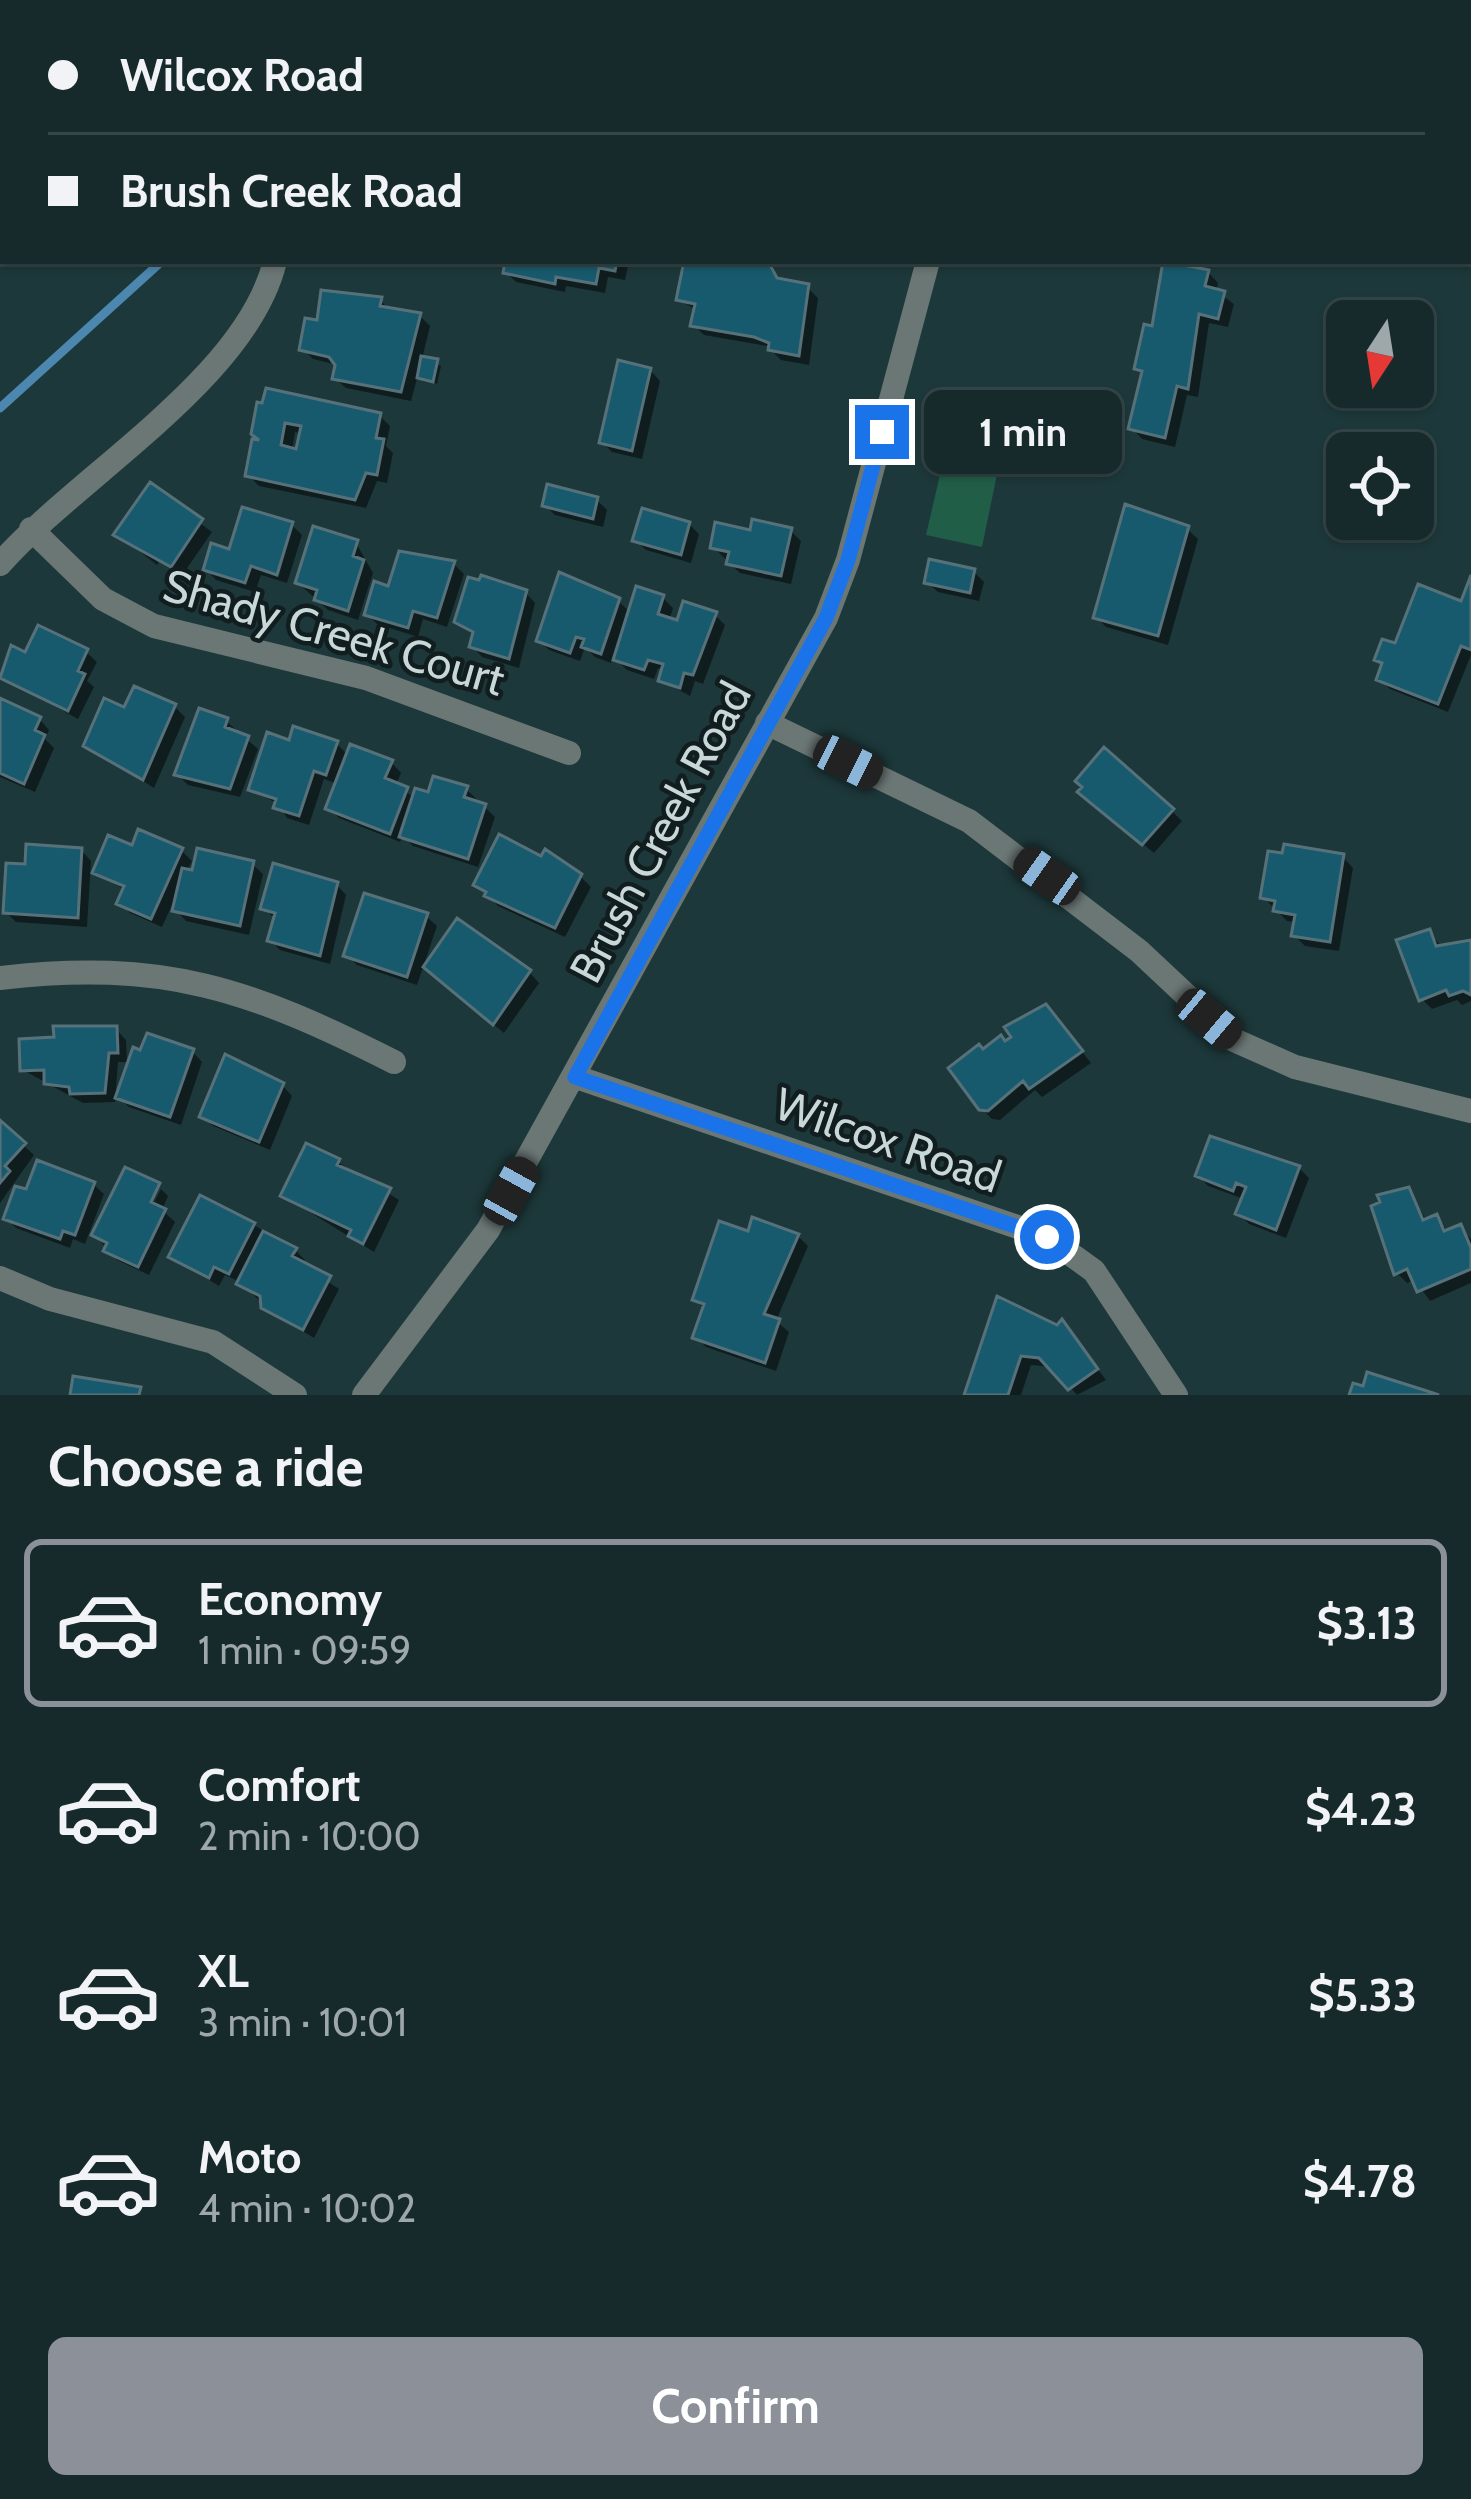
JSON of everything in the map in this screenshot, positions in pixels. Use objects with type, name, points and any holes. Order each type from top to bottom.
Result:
[{"type":"street","points":[[0,564],[31,529],[218,362],[253,317],[274,264]]},
{"type":"street","name":"Brush Creek Road","points":[[364,1395],[488,1230],[836,593],[927,264]]},
{"type":"street","name":"Shady Creek Court","points":[[31,529],[103,599],[154,626],[366,678],[569,753]]},
{"type":"street","points":[[767,723],[969,821],[1139,951],[1234,1040],[1294,1066],[1471,1111]]},
{"type":"street","points":[[0,977],[104,969],[205,984],[291,1010],[394,1063]]},
{"type":"street","name":"Wilcox Road","points":[[575,1077],[1047,1237],[1094,1271],[1177,1395]]},
{"type":"street","points":[[0,1278],[50,1299],[213,1342],[296,1395]]},
{"type":"green space","points":[[953,419],[1006,431],[982,547],[926,535]]},
{"type":"building","points":[[504,264],[616,264],[615,271],[599,268],[596,284],[556,277],[555,284],[503,273]]},
{"type":"building","points":[[683,264],[770,264],[777,278],[809,284],[799,356],[768,350],[769,343],[754,337],[690,326],[695,304],[676,300]]},
{"type":"building","points":[[1162,264],[1209,270],[1205,286],[1225,291],[1218,319],[1199,314],[1188,389],[1177,386],[1165,438],[1128,429],[1142,371],[1134,369],[1144,324],[1152,326]]},
{"type":"building","points":[[321,290],[382,297],[380,306],[421,313],[401,392],[332,379],[335,365],[329,357],[299,350],[305,318],[317,320]]},
{"type":"building","points":[[421,356],[438,359],[433,382],[417,378]]},
{"type":"building","points":[[618,360],[651,368],[632,451],[599,443]]},
{"type":"building","points":[[266,388],[381,413],[376,438],[384,439],[377,475],[366,473],[355,500],[245,476],[252,439],[259,440],[251,434],[257,402],[262,403]],"holes":[[[285,423],[301,426],[296,449],[281,445]]]},
{"type":"building","points":[[150,482],[203,519],[171,567],[113,535]]},
{"type":"building","points":[[547,484],[598,497],[593,519],[542,506]]},
{"type":"building","points":[[1125,504],[1189,526],[1158,636],[1093,618]]},
{"type":"building","points":[[242,507],[293,522],[277,575],[251,566],[245,583],[203,570],[211,543],[229,549]]},
{"type":"building","points":[[642,508],[690,522],[681,555],[632,541]]},
{"type":"building","points":[[752,519],[792,528],[781,576],[726,564],[729,552],[710,548],[715,522],[750,530]]},
{"type":"building","points":[[313,526],[358,540],[353,556],[364,560],[348,611],[314,600],[317,590],[295,583]]},
{"type":"building","points":[[399,551],[455,561],[437,618],[413,611],[408,628],[364,615],[374,581],[388,586]]},
{"type":"building","points":[[929,559],[975,569],[970,593],[924,583]]},
{"type":"building","points":[[559,572],[620,598],[601,654],[581,647],[584,639],[576,637],[570,653],[536,641]]},
{"type":"building","points":[[481,575],[527,590],[509,659],[469,647],[473,632],[454,622],[468,577],[479,580]]},
{"type":"building","points":[[1471,575],[1471,650],[1461,646],[1438,704],[1376,680],[1382,663],[1374,660],[1382,639],[1395,643],[1418,584],[1461,601]]},
{"type":"building","points":[[636,586],[664,595],[658,614],[677,620],[683,601],[717,612],[693,675],[684,673],[680,688],[658,681],[663,664],[648,660],[644,670],[613,660]]},
{"type":"building","points":[[38,625],[88,649],[78,671],[85,674],[68,711],[0,678],[11,645],[25,652]]},
{"type":"building","points":[[134,686],[176,704],[143,780],[83,746],[104,698],[124,707]]},
{"type":"building","points":[[0,698],[41,717],[35,730],[45,735],[24,784],[0,773]]},
{"type":"building","points":[[199,708],[228,718],[225,727],[249,736],[230,789],[174,775]]},
{"type":"building","points":[[293,726],[338,741],[326,775],[314,771],[299,816],[273,808],[276,799],[248,790],[267,732],[289,740]]},
{"type":"building","points":[[350,744],[393,760],[385,778],[408,787],[390,834],[325,809]]},
{"type":"building","points":[[1104,747],[1174,809],[1142,845],[1077,792],[1082,787],[1075,781]]},
{"type":"building","points":[[433,776],[468,786],[464,797],[486,804],[468,859],[399,837],[415,788],[428,792]]},
{"type":"building","points":[[138,829],[183,848],[151,919],[116,904],[124,886],[92,873],[108,835],[132,845]]},
{"type":"building","points":[[499,834],[541,856],[545,849],[582,874],[555,928],[484,896],[486,892],[473,885]]},
{"type":"building","points":[[26,844],[82,848],[78,918],[3,913],[6,863],[25,864]]},
{"type":"building","points":[[1284,844],[1344,854],[1330,942],[1291,936],[1295,915],[1273,911],[1275,901],[1260,898],[1268,851],[1282,853]]},
{"type":"building","points":[[197,848],[254,861],[240,926],[172,911],[182,868],[192,870]]},
{"type":"building","points":[[273,863],[338,882],[320,956],[267,941],[275,913],[260,909]]},
{"type":"building","points":[[364,893],[428,913],[407,977],[343,956]]},
{"type":"building","points":[[457,918],[531,970],[493,1025],[423,967]]},
{"type":"building","points":[[1430,929],[1436,946],[1471,940],[1471,995],[1463,991],[1449,996],[1446,990],[1419,1001],[1396,940]]},
{"type":"building","points":[[1046,1004],[1083,1051],[1029,1089],[1023,1081],[988,1111],[979,1110],[948,1068],[979,1044],[983,1049],[1001,1035],[1005,1041],[1011,1037],[1004,1027]]},
{"type":"building","points":[[53,1026],[117,1026],[118,1053],[109,1053],[105,1093],[70,1094],[69,1087],[44,1084],[44,1070],[20,1071],[19,1039],[54,1037]]},
{"type":"building","points":[[147,1033],[194,1049],[170,1117],[115,1098],[133,1047],[140,1050]]},
{"type":"building","points":[[225,1054],[284,1083],[259,1142],[199,1117]]},
{"type":"building","points":[[0,1120],[26,1143],[5,1166],[10,1171],[0,1183]]},
{"type":"building","points":[[1210,1136],[1300,1166],[1276,1230],[1235,1214],[1246,1187],[1236,1183],[1233,1191],[1195,1176]]},
{"type":"building","points":[[306,1143],[340,1159],[337,1165],[391,1188],[363,1244],[348,1236],[351,1230],[280,1196]]},
{"type":"building","points":[[37,1160],[95,1182],[75,1235],[63,1231],[60,1239],[3,1219],[15,1186],[26,1189]]},
{"type":"building","points":[[125,1167],[160,1183],[151,1202],[166,1209],[138,1267],[103,1251],[107,1243],[91,1235]]},
{"type":"building","points":[[1409,1187],[1423,1220],[1437,1214],[1444,1231],[1461,1224],[1471,1248],[1471,1269],[1417,1292],[1407,1269],[1394,1275],[1371,1206],[1380,1202],[1377,1195]]},
{"type":"building","points":[[200,1195],[255,1223],[229,1274],[214,1267],[209,1278],[168,1257]]},
{"type":"building","points":[[752,1217],[799,1234],[764,1314],[780,1319],[765,1363],[692,1338],[704,1304],[692,1300],[719,1221],[748,1231]]},
{"type":"building","points":[[263,1231],[297,1248],[292,1256],[331,1276],[303,1330],[261,1308],[260,1296],[236,1284]]},
{"type":"building","points":[[997,1296],[1057,1325],[1062,1319],[1098,1369],[1068,1390],[1039,1358],[1021,1356],[1008,1395],[964,1395]]},
{"type":"building","points":[[1367,1372],[1439,1395],[1349,1395],[1353,1383],[1363,1386]]},
{"type":"building","points":[[73,1376],[141,1387],[139,1395],[70,1395]]},
{"type":"waterway","points":[[0,408],[159,264]]},
{"type":"route","points":[[882,432],[848,560],[826,618],[575,1077],[1047,1237]]}]
